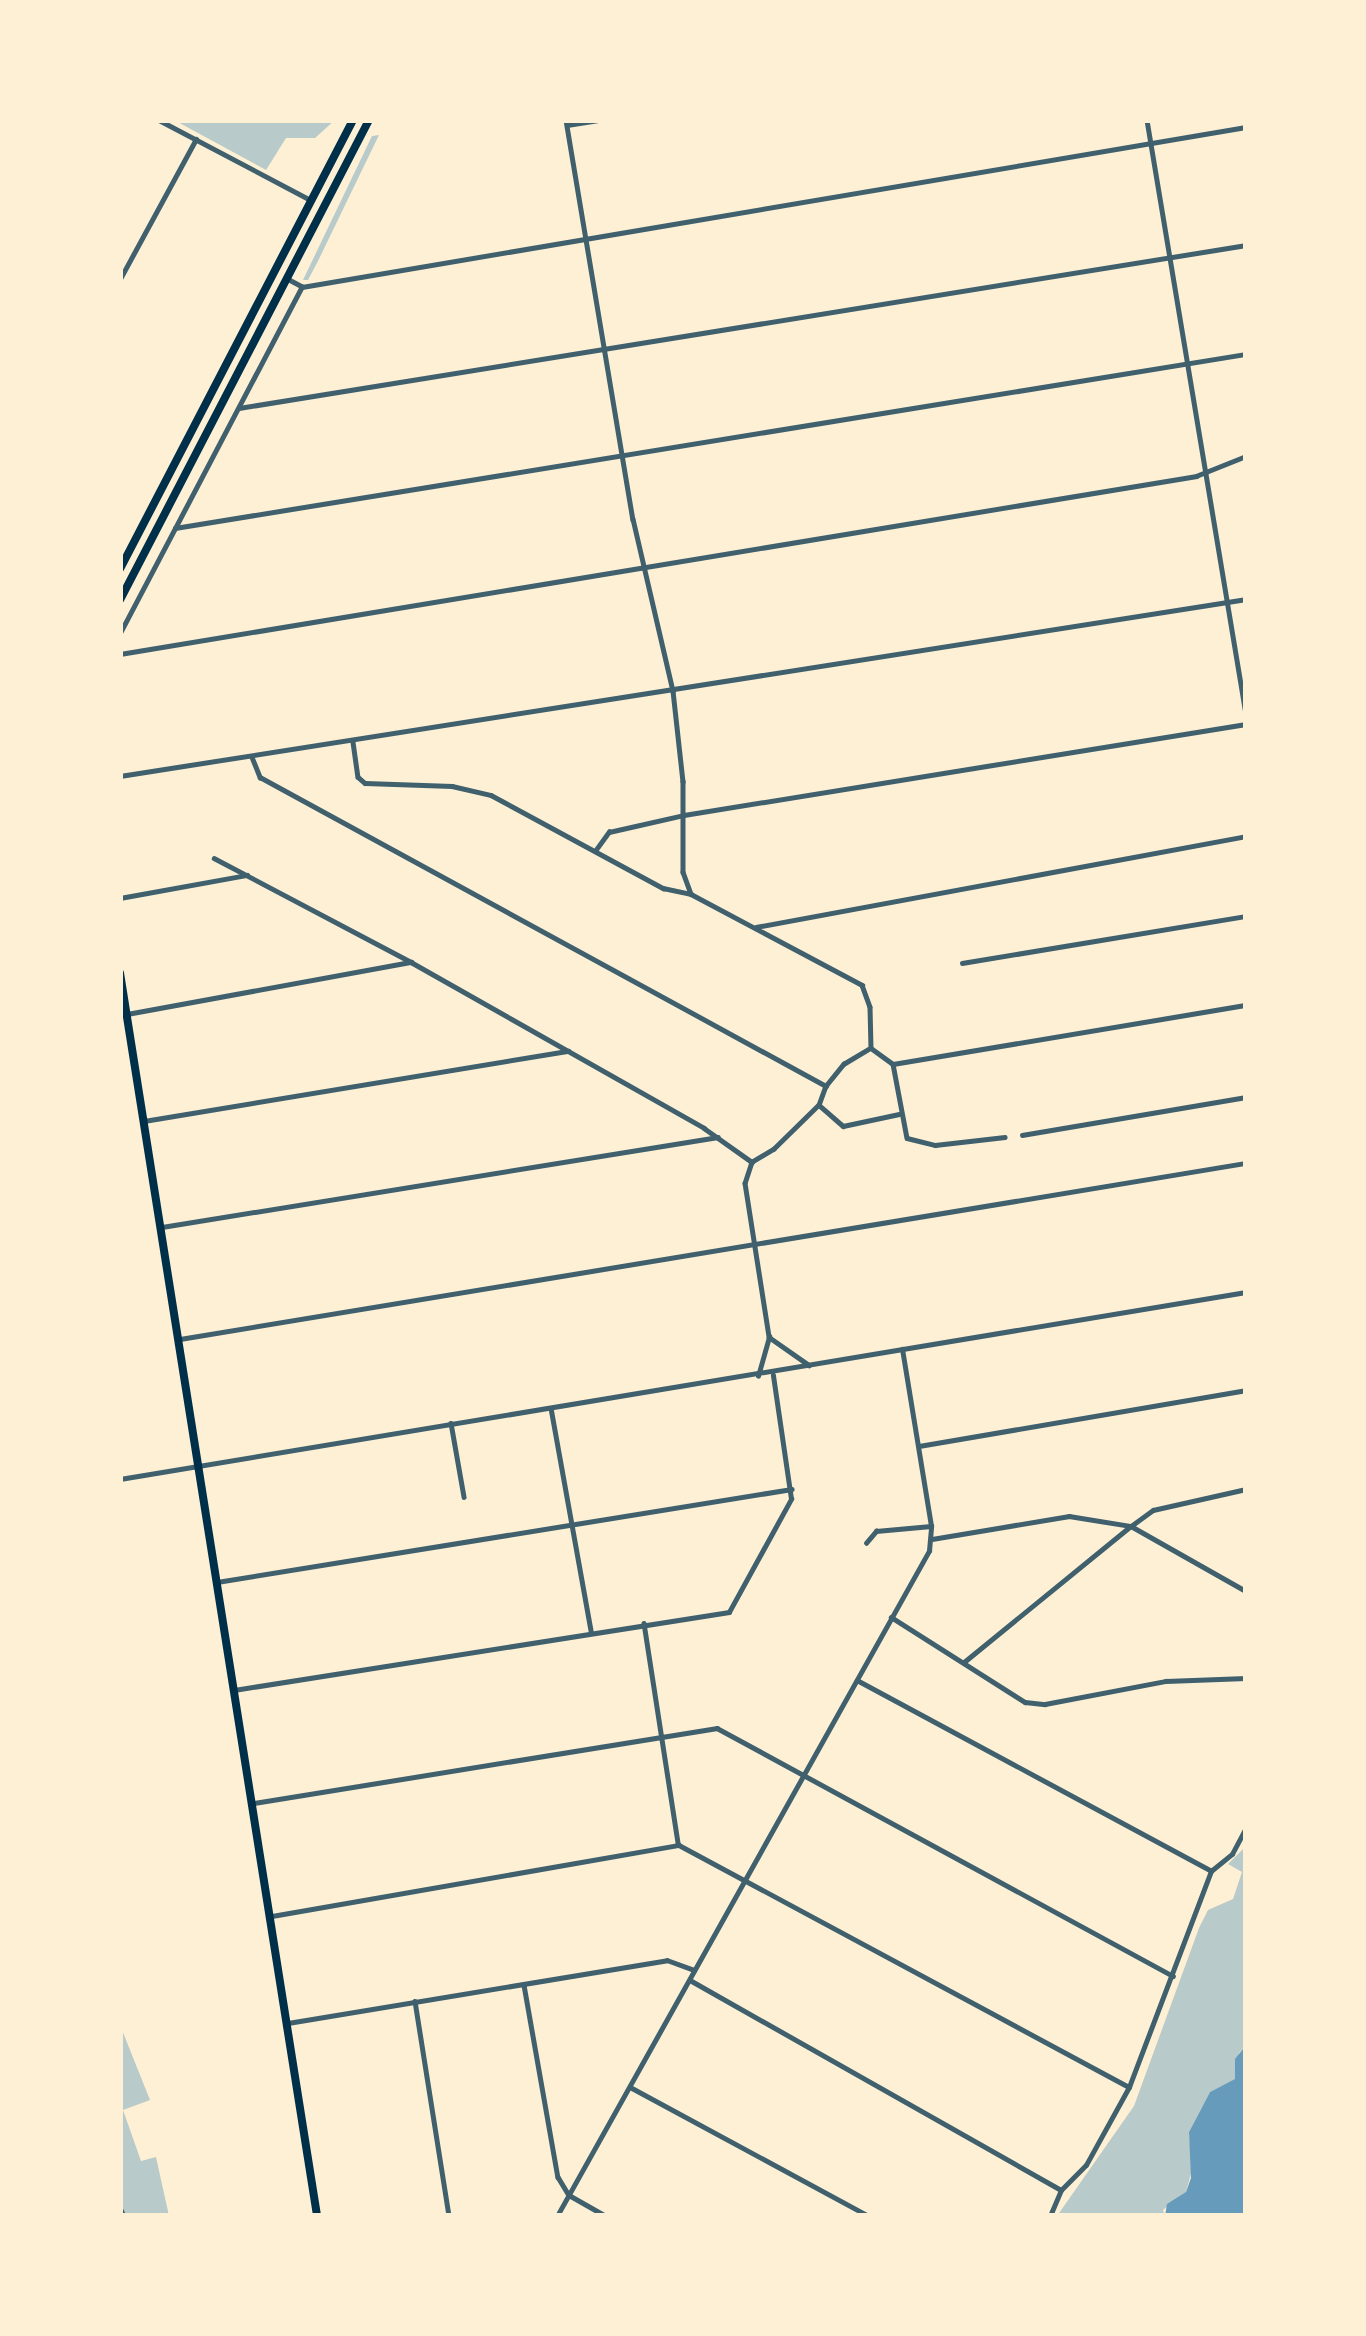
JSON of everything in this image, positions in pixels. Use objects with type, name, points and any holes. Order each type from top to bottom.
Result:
[{"type":"main road","points":[[120,569],[352,120]]},
{"type":"main road","points":[[120,600],[369,120]]},
{"type":"main road","points":[[120,974],[317,2216]]},
{"type":"street","points":[[159,120],[311,200]]},
{"type":"street","points":[[597,120],[567,122],[622,459],[673,691],[684,815],[683,872],[691,894]]},
{"type":"street","points":[[1148,120],[1246,714]]},
{"type":"street","points":[[287,279],[302,287],[1246,128]]},
{"type":"street","points":[[120,278],[196,140]]},
{"type":"street","points":[[239,408],[1246,245]]},
{"type":"street","points":[[120,633],[302,287]]},
{"type":"street","points":[[175,528],[1246,354]]},
{"type":"street","points":[[120,654],[646,571],[1207,472],[1246,456]]},
{"type":"street","points":[[120,776],[1246,599]]},
{"type":"street","points":[[595,851],[609,832],[684,815],[1246,724]]},
{"type":"street","points":[[353,742],[358,777],[365,783],[477,790],[663,888],[691,894],[854,978],[868,996],[871,1048]]},
{"type":"street","points":[[252,757],[260,777],[826,1086]]},
{"type":"street","points":[[756,927],[1246,836]]},
{"type":"street","points":[[214,859],[411,962],[718,1137],[752,1162]]},
{"type":"street","points":[[120,898],[247,874]]},
{"type":"street","points":[[962,963],[1246,916]]},
{"type":"street","points":[[125,1018],[411,962]]},
{"type":"street","points":[[871,1048],[893,1064],[1246,1005]]},
{"type":"street","points":[[758,1376],[769,1337],[745,1183],[752,1162],[774,1149],[819,1106],[826,1086],[844,1064],[871,1048]]},
{"type":"street","points":[[144,1121],[568,1051]]},
{"type":"street","points":[[893,1064],[903,1133],[921,1144],[1005,1138]]},
{"type":"street","points":[[1022,1135],[1246,1097]]},
{"type":"street","points":[[819,1106],[843,1126],[900,1113]]},
{"type":"street","points":[[162,1227],[718,1137]]},
{"type":"street","points":[[180,1339],[1246,1163]]},
{"type":"street","points":[[120,1480],[1246,1292]]},
{"type":"street","points":[[769,1337],[811,1366]]},
{"type":"street","points":[[557,2216],[932,1539],[902,1348]]},
{"type":"street","points":[[234,1690],[591,1630],[720,1614],[736,1606],[792,1490],[773,1373]]},
{"type":"street","points":[[919,1446],[1246,1390]]},
{"type":"street","points":[[551,1408],[591,1630]]},
{"type":"street","points":[[451,1423],[464,1497]]},
{"type":"street","points":[[964,1662],[1153,1510],[1246,1489]]},
{"type":"street","points":[[216,1582],[792,1490]]},
{"type":"street","points":[[932,1539],[1069,1516],[1131,1526],[1246,1591]]},
{"type":"street","points":[[866,1543],[876,1532],[931,1526]]},
{"type":"street","points":[[890,1618],[964,1662],[999,1690],[1036,1704],[1166,1681],[1246,1678]]},
{"type":"street","points":[[644,1623],[679,1845]]},
{"type":"street","points":[[855,1678],[1211,1871]]},
{"type":"street","points":[[254,1802],[717,1728],[1173,1976]]},
{"type":"street","points":[[1050,2216],[1060,2191],[1085,2165],[1129,2087],[1211,1871],[1232,1854],[1246,1828]]},
{"type":"street","points":[[271,1916],[679,1845],[1129,2087]]},
{"type":"street","points":[[287,2023],[668,1960],[694,1970]]},
{"type":"street","points":[[689,1980],[1060,2191]]},
{"type":"street","points":[[523,1983],[555,2167],[569,2195],[606,2216]]},
{"type":"street","points":[[415,2001],[449,2216]]},
{"type":"street","points":[[630,2087],[869,2216]]},
{"type":"street","points":[[120,2208],[124,2216]]},
{"type":"shaded area","points":[[174,120],[335,120],[315,138],[286,138],[266,170]]},
{"type":"shaded area","points":[[379,135],[318,261],[308,280],[303,280],[372,136]]},
{"type":"shaded area","points":[[1246,1846],[1246,2045],[1239,2053],[1236,2079],[1210,2092],[1189,2132],[1192,2170],[1186,2192],[1163,2210],[1165,2216],[1057,2216],[1134,2106],[1199,1928],[1208,1910],[1233,1899],[1242,1872],[1228,1864]]},
{"type":"shaded area","points":[[120,2025],[150,2100],[123,2110],[141,2161],[156,2157],[169,2216],[120,2216]]},
{"type":"water","points":[[1246,2045],[1246,2216],[1165,2216],[1167,2204],[1186,2192],[1191,2178],[1189,2132],[1210,2092],[1235,2079],[1235,2059]]}]
